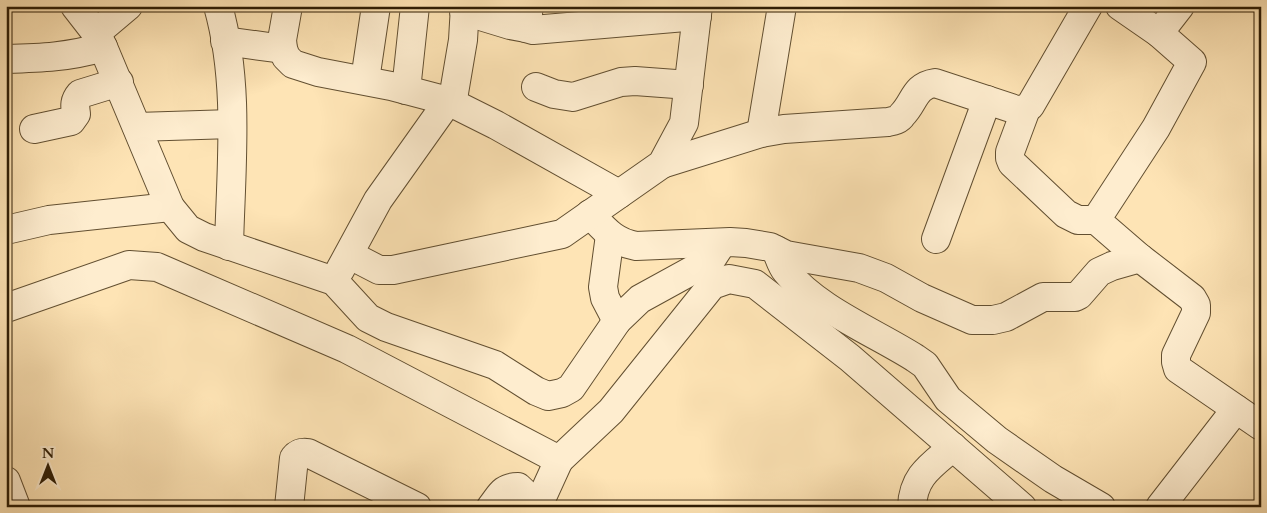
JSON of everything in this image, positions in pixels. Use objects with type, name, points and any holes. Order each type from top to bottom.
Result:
[{"type":"street","points":[[75,6],[99,40],[119,82],[170,207],[188,229],[229,246],[334,281],[368,318],[386,327],[495,365],[536,391],[548,396],[562,393],[571,388],[617,321],[640,299],[711,260],[722,243]]},
{"type":"street","points":[[6,60],[78,54],[99,40],[128,6]]},
{"type":"street","points":[[218,6],[223,25],[232,92],[229,246]]},
{"type":"street","points":[[288,6],[282,40],[286,57],[293,64],[318,72],[365,80],[448,101],[496,125],[620,194]]},
{"type":"street","points":[[365,80],[376,6]]},
{"type":"street","points":[[406,90],[415,6]]},
{"type":"street","points":[[761,133],[782,6]]},
{"type":"street","points":[[350,254],[379,270],[393,270],[562,234],[662,164],[761,133],[784,129],[888,122],[902,116],[921,88],[926,84],[935,83],[1020,111],[1026,109],[1030,106],[1088,6]]},
{"type":"street","points":[[1096,220],[1156,128],[1192,62],[1159,33],[1120,6]]},
{"type":"street","points":[[1159,33],[1180,6]]},
{"type":"street","points":[[334,281],[378,200],[454,92],[463,40],[464,9],[510,25],[527,17],[533,30],[698,11],[684,123],[662,164]]},
{"type":"street","points":[[225,41],[283,49]]},
{"type":"street","points":[[536,87],[554,94],[573,97],[621,82],[635,81],[689,85]]},
{"type":"street","points":[[34,128],[71,121],[76,114],[74,103],[80,94],[119,82]]},
{"type":"street","points":[[936,239],[987,100]]},
{"type":"street","points":[[1026,109],[1010,152],[1012,163],[1066,214],[1078,220],[1096,220],[1140,258],[1192,298],[1196,305],[1196,313],[1176,355],[1178,369],[1261,426]]},
{"type":"street","points":[[137,127],[232,124]]},
{"type":"street","points":[[6,230],[49,220],[170,207]]},
{"type":"street","points":[[590,214],[610,235],[623,244],[636,246],[746,243],[797,257],[859,268],[886,278],[922,298],[972,320],[993,320],[1006,316],[1043,297],[1075,297],[1079,295],[1099,272],[1140,258]]},
{"type":"street","points":[[610,235],[603,287],[605,298],[617,321]]},
{"type":"street","points":[[776,250],[785,270],[816,298],[925,365],[948,399],[997,440],[1053,479],[1101,507]]},
{"type":"street","points":[[6,308],[129,265],[157,267],[347,349],[560,460]]},
{"type":"street","points":[[490,507],[505,489],[510,487],[518,487],[538,506],[560,460],[611,411],[712,285],[729,279],[755,284],[850,358],[1022,507]]},
{"type":"street","points":[[1160,507],[1236,408]]},
{"type":"street","points":[[912,507],[912,493],[922,475],[952,447]]},
{"type":"street","points":[[288,507],[294,458],[302,452],[308,453],[417,507]]},
{"type":"street","points":[[6,481],[16,507]]}]
